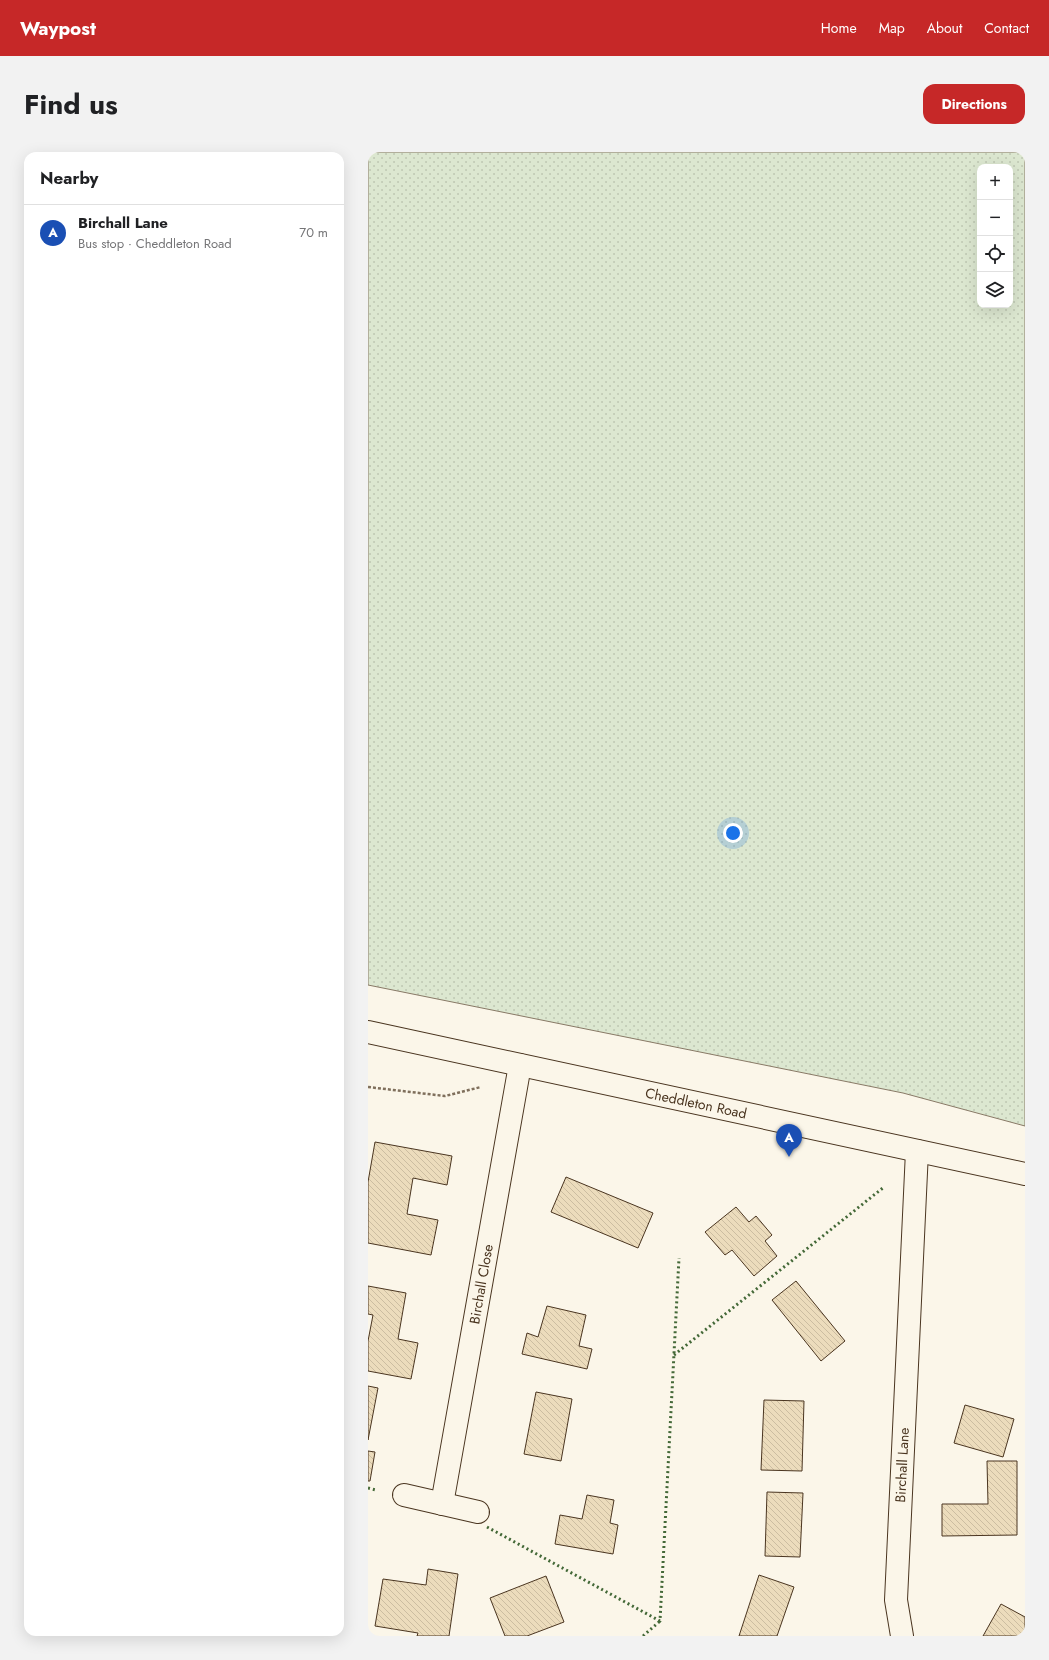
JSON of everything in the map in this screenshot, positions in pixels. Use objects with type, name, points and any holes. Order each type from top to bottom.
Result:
[{"type":"main road","name":"Cheddleton Road","points":[[368,1032],[1025,1174]]},
{"type":"main road","name":"Birchall Close","points":[[442,1504],[520,1064]]},
{"type":"main road","name":"Birchall Lane","points":[[902,1636],[896,1600],[917,1151]]},
{"type":"main road","points":[[404,1494],[478,1512]]},
{"type":"path","points":[[368,1087],[445,1096],[482,1087]]},
{"type":"green space","points":[[368,152],[1025,152],[1025,1126],[903,1093],[368,985]]},
{"type":"building","points":[[375,1142],[452,1156],[447,1185],[413,1178],[407,1214],[438,1220],[431,1255],[368,1243],[368,1182]]},
{"type":"building","points":[[566,1177],[653,1213],[638,1248],[551,1212]]},
{"type":"building","points":[[736,1207],[749,1222],[756,1216],[772,1235],[765,1241],[777,1256],[754,1276],[732,1250],[725,1255],[705,1232]]},
{"type":"building","points":[[796,1281],[845,1341],[821,1361],[772,1300]]},
{"type":"building","points":[[368,1286],[406,1293],[398,1339],[418,1343],[411,1379],[368,1371],[368,1341],[373,1315],[368,1314]]},
{"type":"building","points":[[547,1306],[586,1315],[579,1346],[592,1349],[587,1369],[522,1354],[527,1333],[538,1337]]},
{"type":"building","points":[[368,1386],[378,1388],[368,1440]]},
{"type":"building","points":[[536,1392],[572,1399],[561,1461],[524,1454]]},
{"type":"building","points":[[764,1400],[804,1401],[802,1471],[761,1470]]},
{"type":"building","points":[[965,1405],[1014,1419],[1003,1457],[954,1443]]},
{"type":"building","points":[[368,1451],[375,1452],[370,1481],[368,1481]]},
{"type":"building","points":[[987,1461],[1017,1461],[1017,1535],[942,1536],[942,1504],[988,1504]]},
{"type":"building","points":[[767,1492],[803,1493],[800,1557],[765,1556]]},
{"type":"building","points":[[587,1495],[614,1500],[610,1523],[618,1525],[613,1554],[555,1544],[560,1515],[582,1519]]},
{"type":"building","points":[[428,1569],[458,1574],[449,1636],[417,1636],[418,1633],[375,1626],[383,1579],[426,1585]]},
{"type":"building","points":[[759,1575],[794,1587],[777,1636],[739,1636]]},
{"type":"building","points":[[546,1576],[564,1622],[527,1636],[505,1636],[490,1598]]},
{"type":"building","points":[[1001,1604],[1025,1617],[1025,1636],[983,1636]]},
{"type":"hedge","points":[[674,1355],[884,1187]]},
{"type":"hedge","points":[[487,1527],[660,1621],[679,1258]]},
{"type":"hedge","points":[[368,1488],[376,1490]]},
{"type":"hedge","points":[[643,1636],[660,1621]]},
{"type":"place","name":"Birchall Lane","points":[[789,1157]]}]
